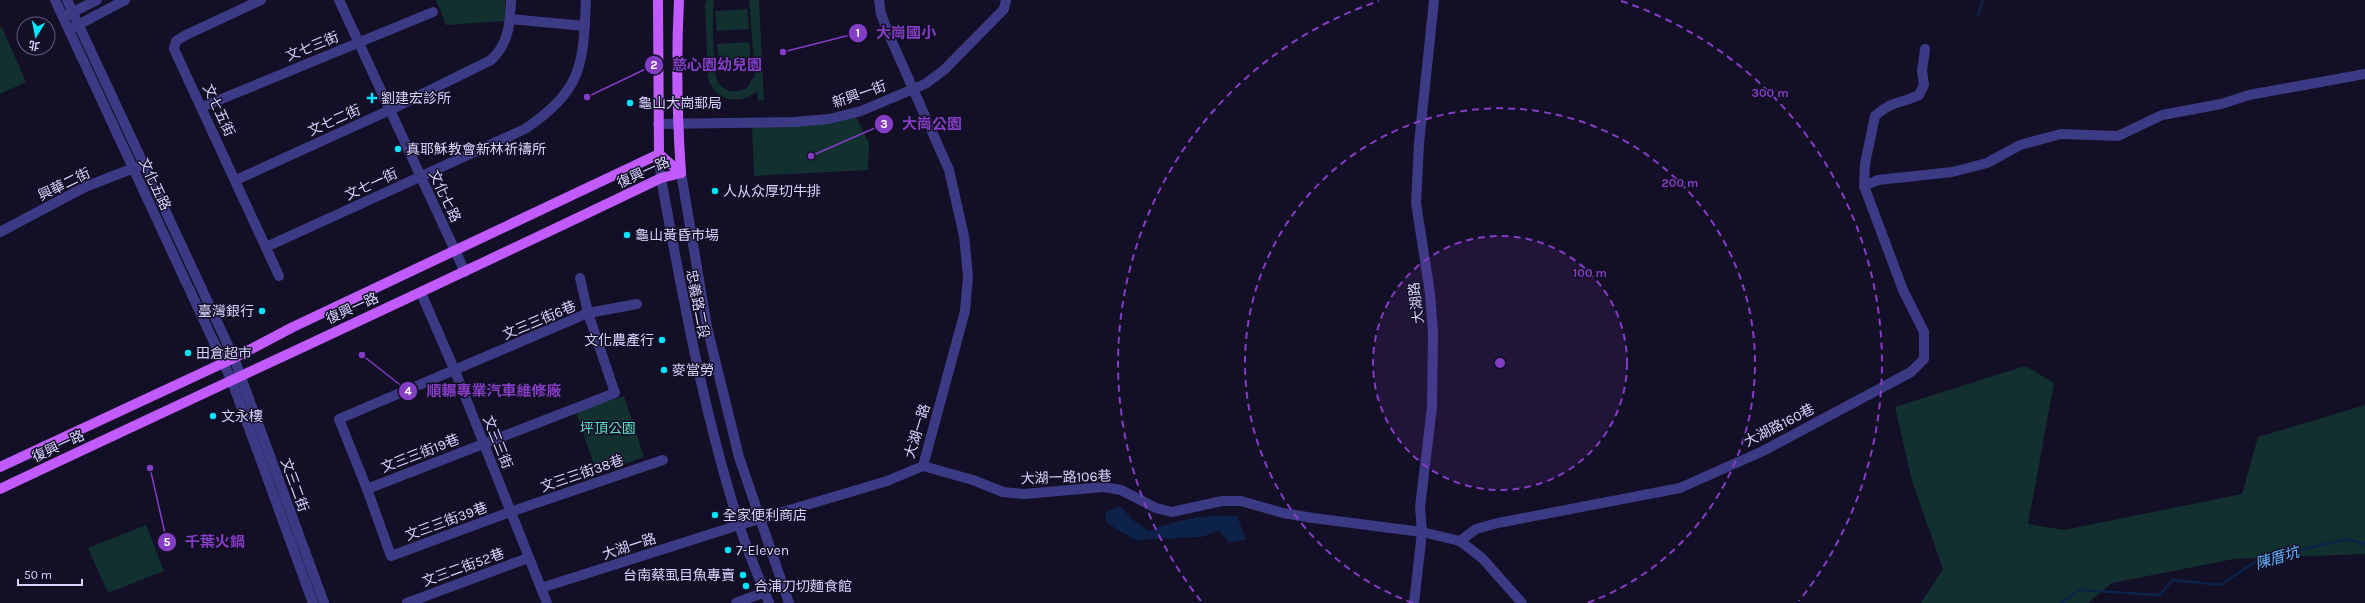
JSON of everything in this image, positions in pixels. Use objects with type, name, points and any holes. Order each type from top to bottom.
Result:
[{"type":"main road","name":"忠義路二段","points":[[658,0],[659,154]]},
{"type":"main road","name":"忠義路二段","points":[[679,0],[676,45],[677,123],[681,172]]},
{"type":"main road","name":"復興一路","points":[[0,467],[224,363],[293,327],[659,154],[681,172]]},
{"type":"main road","name":"復興一路","points":[[0,490],[236,378],[421,293],[661,178],[681,172]]},
{"type":"street","name":"文化五路","points":[[55,0],[224,363],[236,378]]},
{"type":"street","name":"文化五路","points":[[67,0],[234,358],[236,378]]},
{"type":"street","points":[[63,17],[97,0]]},
{"type":"street","points":[[70,32],[78,23],[125,0]]},
{"type":"street","name":"文七五街","points":[[260,0],[176,41],[174,49],[280,276]]},
{"type":"street","name":"文化七路","points":[[339,0],[465,272]]},
{"type":"street","name":"文七二街","points":[[236,180],[390,110],[491,60],[501,51],[510,19],[511,0]]},
{"type":"street","name":"文七一街","points":[[266,247],[525,129],[541,118],[571,87],[582,56],[586,0]]},
{"type":"street","name":"大湖一路","points":[[541,588],[739,525],[887,481],[922,466],[965,311],[968,276],[964,236],[949,170],[881,14],[879,0]]},
{"type":"street","name":"新興一街","points":[[658,124],[794,122],[828,119],[861,111],[925,84],[944,70],[1004,9],[1006,0]]},
{"type":"street","name":"大湖路","points":[[1414,603],[1422,532],[1420,507],[1432,407],[1433,333],[1430,293],[1416,203],[1419,143],[1434,0]]},
{"type":"street","name":"文七三街","points":[[202,107],[433,12]]},
{"type":"street","points":[[510,19],[585,26]]},
{"type":"street","points":[[1926,49],[1922,71],[1924,85],[1920,95],[1908,101],[1894,102],[1875,116],[1865,164],[1864,186],[1878,180],[1952,172],[1987,163],[2020,145],[2061,134],[2118,136],[2162,115],[2221,104],[2249,95],[2365,74]]},
{"type":"street","name":"忠義路二段","points":[[659,154],[661,178],[690,336],[710,421],[739,525],[769,603]]},
{"type":"street","name":"興華二街","points":[[0,232],[85,187],[133,169],[143,163]]},
{"type":"street","name":"忠義路二段","points":[[681,172],[707,327],[739,457],[789,603]]},
{"type":"street","name":"大湖路160巷","points":[[1460,541],[1476,529],[1498,523],[1680,488],[1763,452],[1918,367],[1924,359],[1924,332],[1903,290],[1864,186]]},
{"type":"street","points":[[580,278],[588,313]]},
{"type":"street","name":"文三三街","points":[[421,293],[455,371],[547,603]]},
{"type":"street","name":"文三三街6巷","points":[[367,488],[339,419],[455,371],[588,313],[637,304]]},
{"type":"street","name":"文三三街19巷","points":[[367,488],[615,394],[588,313]]},
{"type":"street","name":"文三二街","points":[[236,378],[313,603]]},
{"type":"street","name":"文三二街","points":[[236,378],[324,603]]},
{"type":"street","name":"文三三街38巷","points":[[510,512],[663,460]]},
{"type":"street","name":"大湖一路106巷","points":[[922,466],[973,480],[1003,492],[1024,494],[1104,487],[1121,490],[1156,508],[1172,512],[1222,501],[1242,501],[1283,513],[1422,532],[1460,541]]},
{"type":"street","name":"文三三街39巷","points":[[367,488],[391,556],[510,512]]},
{"type":"street","points":[[1460,541],[1482,558],[1522,603]]},
{"type":"street","name":"文三二街52巷","points":[[406,603],[528,558]]},
{"type":"street","points":[[736,603],[765,592]]},
{"type":"green space","points":[[436,0],[505,0],[505,21],[446,25]]},
{"type":"green space","points":[[707,0],[714,0],[713,41],[717,80],[723,88],[727,90],[740,91],[748,87],[755,74],[749,0],[759,0],[764,100],[758,101],[757,91],[743,99],[728,99],[721,96],[711,86],[708,78],[705,5]]},
{"type":"green space","points":[[747,9],[749,29],[717,31],[715,11]]},
{"type":"green space","points":[[2,27],[26,82],[0,94],[0,28]]},
{"type":"green space","points":[[749,42],[751,62],[719,64],[717,44]]},
{"type":"green space","points":[[855,115],[869,143],[868,170],[754,176],[752,126]]},
{"type":"green space","points":[[2025,366],[2054,383],[2028,524],[2064,530],[2242,494],[2258,437],[2365,405],[2365,554],[2234,559],[2112,583],[2088,603],[1921,603],[1943,569],[1912,481],[1895,407]]},
{"type":"green space","name":"坪頂公園","points":[[624,396],[644,457],[597,473],[576,412]]},
{"type":"green space","points":[[146,525],[164,571],[108,593],[88,548]]},
{"type":"water","points":[[1120,506],[1133,520],[1149,531],[1192,519],[1215,516],[1237,516],[1246,539],[1229,543],[1219,530],[1202,537],[1135,540],[1107,523],[1105,512]]},
{"type":"waterway","points":[[1978,15],[1983,0]]},
{"type":"waterway","name":"陳厝坑","points":[[2061,603],[2079,590],[2159,595],[2173,580],[2221,585],[2256,561],[2347,539],[2365,544]]},
{"type":"place","name":"大崗國小","points":[[783,52]]},
{"type":"place","name":"慈心園幼兒園","points":[[587,97]]},
{"type":"place","name":"劉建宏診所","points":[[372,98]]},
{"type":"place","name":"龜山大崗郵局","points":[[630,103]]},
{"type":"place","name":"真耶穌教會新林祈禱所","points":[[398,149]]},
{"type":"place","name":"大崗公園","points":[[811,156]]},
{"type":"place","name":"人从众厚切牛排","points":[[715,191]]},
{"type":"place","name":"龜山黃昏市場","points":[[627,235]]},
{"type":"place","name":"臺灣銀行","points":[[262,311]]},
{"type":"place","name":"文化農產行","points":[[662,340]]},
{"type":"place","name":"田倉超市","points":[[188,353]]},
{"type":"place","name":"順輾專業汽車維修廠","points":[[362,355]]},
{"type":"place","name":"麥當勞","points":[[664,370]]},
{"type":"place","name":"文永樓","points":[[213,416]]},
{"type":"place","name":"千葉火鍋","points":[[150,468]]},
{"type":"place","name":"全家便利商店","points":[[715,515]]},
{"type":"place","name":"7-Eleven","points":[[728,550]]},
{"type":"place","name":"台南蔡虱目魚專賣","points":[[743,575]]},
{"type":"place","name":"合浦刀切麵食館","points":[[746,586]]}]
